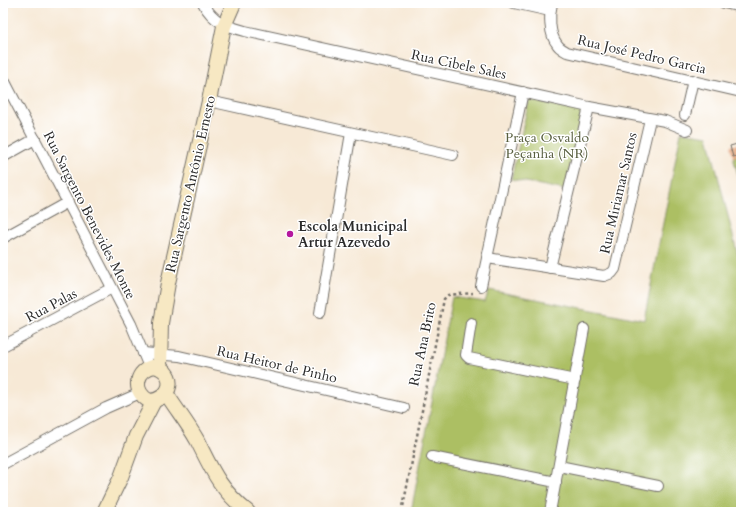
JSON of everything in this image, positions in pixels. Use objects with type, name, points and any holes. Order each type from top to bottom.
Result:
[{"type":"street","points":[[203,3],[213,16],[224,26]]},
{"type":"street","name":"Rua Sargento Antônio Ernesto","points":[[157,363],[161,323],[168,283],[209,101],[224,26],[234,3]]},
{"type":"street","points":[[514,3],[551,7]]},
{"type":"street","name":"Rua José Pedro Garcia","points":[[551,7],[553,37],[557,46],[567,52],[741,92]]},
{"type":"street","name":"Rua Cibele Sales","points":[[224,26],[589,107],[665,121],[687,130]]},
{"type":"street","name":"Rua Sargento Benevides Monte","points":[[3,78],[131,324],[143,353],[157,363]]},
{"type":"street","points":[[685,116],[693,80]]},
{"type":"street","points":[[481,286],[523,92]]},
{"type":"street","points":[[209,101],[453,155]]},
{"type":"street","points":[[487,258],[550,268],[589,107]]},
{"type":"street","name":"Rua Miriamar Santos","points":[[550,268],[604,276],[612,273],[615,269],[650,119]]},
{"type":"street","points":[[320,313],[351,133]]},
{"type":"street","points":[[3,157],[35,139]]},
{"type":"street","points":[[3,238],[68,202]]},
{"type":"street","name":"Rua Palas","points":[[3,346],[112,288]]},
{"type":"street","points":[[471,323],[466,355],[469,358],[575,380]]},
{"type":"street","points":[[550,512],[584,329]]},
{"type":"street","name":"Rua Heitor de Pinho","points":[[143,353],[157,363],[179,356],[404,408]]},
{"type":"street","points":[[104,512],[121,477],[136,436],[160,397],[169,388],[168,376],[157,363],[140,375],[138,387],[140,393],[149,401],[160,397]]},
{"type":"street","points":[[3,464],[106,408],[140,393]]},
{"type":"street","points":[[160,397],[196,439],[208,464],[224,490],[248,512]]},
{"type":"street","points":[[432,457],[556,482]]},
{"type":"street","points":[[559,466],[658,486]]},
{"type":"path","name":"Rua Ana Brito","points":[[402,512],[444,299],[448,295],[475,293],[481,286]]},
{"type":"green space","name":"Praça Osvaldo Peçanha (NR)","points":[[529,100],[583,111],[565,190],[511,179]]},
{"type":"green space","points":[[681,132],[708,136],[741,268],[741,512],[411,512],[452,297],[485,302],[489,290],[644,320]]},
{"type":"green space","points":[[741,155],[741,186],[733,157]]},
{"type":"building","points":[[741,143],[741,155],[733,157],[730,146]]},
{"type":"place","name":"Escola Municipal Artur Azevedo","points":[[290,234]]}]
